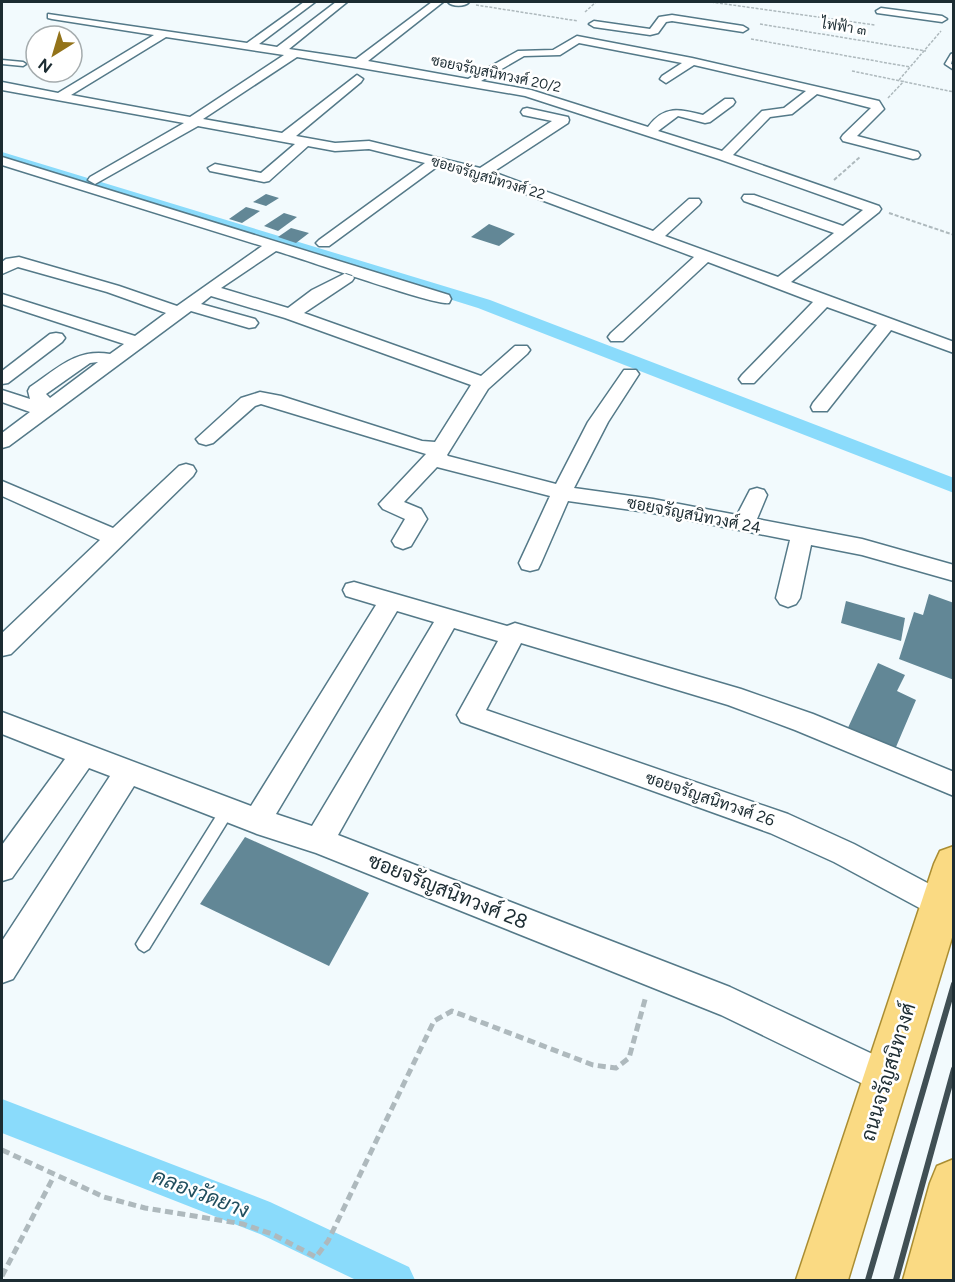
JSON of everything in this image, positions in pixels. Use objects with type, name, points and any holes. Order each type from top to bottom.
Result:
[{"type":"main road","name":"ถนนจรัญสนิทวงศ์","points":[[822,1281],[947,884]]},
{"type":"main road","points":[[929,1281],[954,1183]]},
{"type":"street","points":[[250,45],[310,2]]},
{"type":"street","points":[[281,50],[342,2]]},
{"type":"street","points":[[358,63],[438,2]]},
{"type":"street","points":[[881,11],[942,14],[941,32]]},
{"type":"street","name":"ซอยจรัญสนิทวงศ์ 20/2","points":[[52,16],[295,52],[544,97],[874,208]]},
{"type":"street","points":[[594,24],[650,32],[654,31],[663,19],[672,18],[744,33]]},
{"type":"street","points":[[59,97],[165,33]]},
{"type":"street","points":[[471,82],[522,53],[556,53],[577,39],[692,61],[878,106],[848,138],[913,155]]},
{"type":"street","points":[[620,59],[636,50]]},
{"type":"street","points":[[95,180],[195,120],[295,52]]},
{"type":"street","points":[[666,79],[692,61]]},
{"type":"street","points":[[651,132],[656,125],[676,112],[705,118],[750,74]]},
{"type":"street","points":[[286,137],[357,79]]},
{"type":"street","name":"ซอยจรัญสนิทวงศ์ 22","points":[[2,87],[341,147],[369,145],[482,173],[886,325],[954,348]]},
{"type":"street","points":[[724,156],[766,114],[788,111],[815,90]]},
{"type":"street","points":[[482,173],[563,120],[527,112]]},
{"type":"street","points":[[214,168],[264,178],[306,141]]},
{"type":"street","points":[[2,161],[357,269],[443,299]]},
{"type":"street","points":[[324,243],[436,161]]},
{"type":"street","points":[[749,198],[844,232]]},
{"type":"street","points":[[656,237],[694,202]]},
{"type":"street","points":[[779,284],[874,208]]},
{"type":"street","points":[[46,408],[37,396],[37,391],[71,366],[91,357],[114,360],[274,245]]},
{"type":"street","points":[[617,336],[705,256]]},
{"type":"street","points":[[2,269],[12,262],[19,262],[183,309],[249,323]]},
{"type":"street","points":[[291,314],[318,294],[346,278]]},
{"type":"street","points":[[209,290],[291,314],[478,381],[481,387]]},
{"type":"street","points":[[2,299],[139,343]]},
{"type":"street","points":[[748,379],[824,300]]},
{"type":"street","points":[[820,407],[886,325]]},
{"type":"street","points":[[2,379],[56,338]]},
{"type":"street","points":[[403,541],[416,519],[413,514],[390,504],[438,453],[481,387],[521,350]]},
{"type":"street","points":[[531,564],[562,492],[598,422],[630,374]]},
{"type":"street","points":[[2,396],[46,408]]},
{"type":"street","name":"ซอยจรัญสนิทวงศ์ 24","points":[[206,439],[248,402],[260,398],[274,400],[438,453],[448,463],[562,492],[862,547],[954,573]]},
{"type":"street","points":[[2,442],[46,408]]},
{"type":"street","points":[[2,647],[186,471]]},
{"type":"street","points":[[2,488],[116,538]]},
{"type":"street","points":[[744,524],[758,495]]},
{"type":"street","points":[[788,598],[802,536]]},
{"type":"street","points":[[354,590],[501,633]]},
{"type":"street","points":[[257,821],[391,601]]},
{"type":"street","points":[[319,841],[448,617]]},
{"type":"street","name":"ซอยจรัญสนิทวงศ์ 26","points":[[947,884],[853,857],[778,823],[470,716],[515,632],[752,703],[954,784]]},
{"type":"street","name":"ซอยจรัญสนิทวงศ์ 28","points":[[2,723],[257,821],[319,841],[730,1003],[886,1078]]},
{"type":"street","points":[[2,868],[84,754]]},
{"type":"street","points":[[2,968],[128,771]]},
{"type":"lane","points":[[953,55],[948,64],[954,68]]},
{"type":"lane","points":[[2,63],[23,64]]},
{"type":"lane","points":[[144,944],[228,809]]},
{"type":"path","points":[[460,2],[594,24]]},
{"type":"path","points":[[711,2],[881,26]]},
{"type":"path","name":"ไฟฟ้า ๓","points":[[760,24],[926,51]]},
{"type":"path","points":[[929,32],[941,32]]},
{"type":"path","points":[[898,80],[941,32]]},
{"type":"path","points":[[744,33],[910,67]]},
{"type":"path","points":[[852,70],[954,92]]},
{"type":"path","points":[[878,106],[904,81]]},
{"type":"path","points":[[822,190],[867,151]]},
{"type":"path","points":[[874,208],[954,235]]},
{"type":"path","points":[[2,1150],[54,1176],[122,1203],[243,1224],[272,1234],[311,1257],[320,1254],[328,1240],[434,1021],[452,1011],[593,1065],[615,1068],[629,1058],[652,972]]},
{"type":"path","points":[[2,1276],[54,1176]]},
{"type":"building","points":[[266,194],[279,198],[266,206],[253,202]]},
{"type":"building","points":[[246,207],[260,211],[242,223],[229,219]]},
{"type":"building","points":[[284,213],[297,217],[278,231],[264,226]]},
{"type":"building","points":[[489,224],[515,234],[499,246],[471,237]]},
{"type":"building","points":[[291,228],[309,233],[296,243],[278,237]]},
{"type":"building","points":[[929,594],[954,603],[954,680],[899,659],[914,612],[923,615]]},
{"type":"building","points":[[846,601],[905,618],[901,641],[841,623]]},
{"type":"building","points":[[878,663],[905,675],[897,691],[916,700],[893,754],[846,732]]},
{"type":"building","points":[[245,837],[369,893],[329,966],[200,904]]},
{"type":"waterway","points":[[2,156],[484,304],[954,486]]},
{"type":"waterway","name":"คลองวัดยาง","points":[[2,1116],[270,1220],[396,1280]]},
{"type":"railway","points":[[868,1280],[954,984]]},
{"type":"railway","points":[[896,1280],[954,1069]]}]
